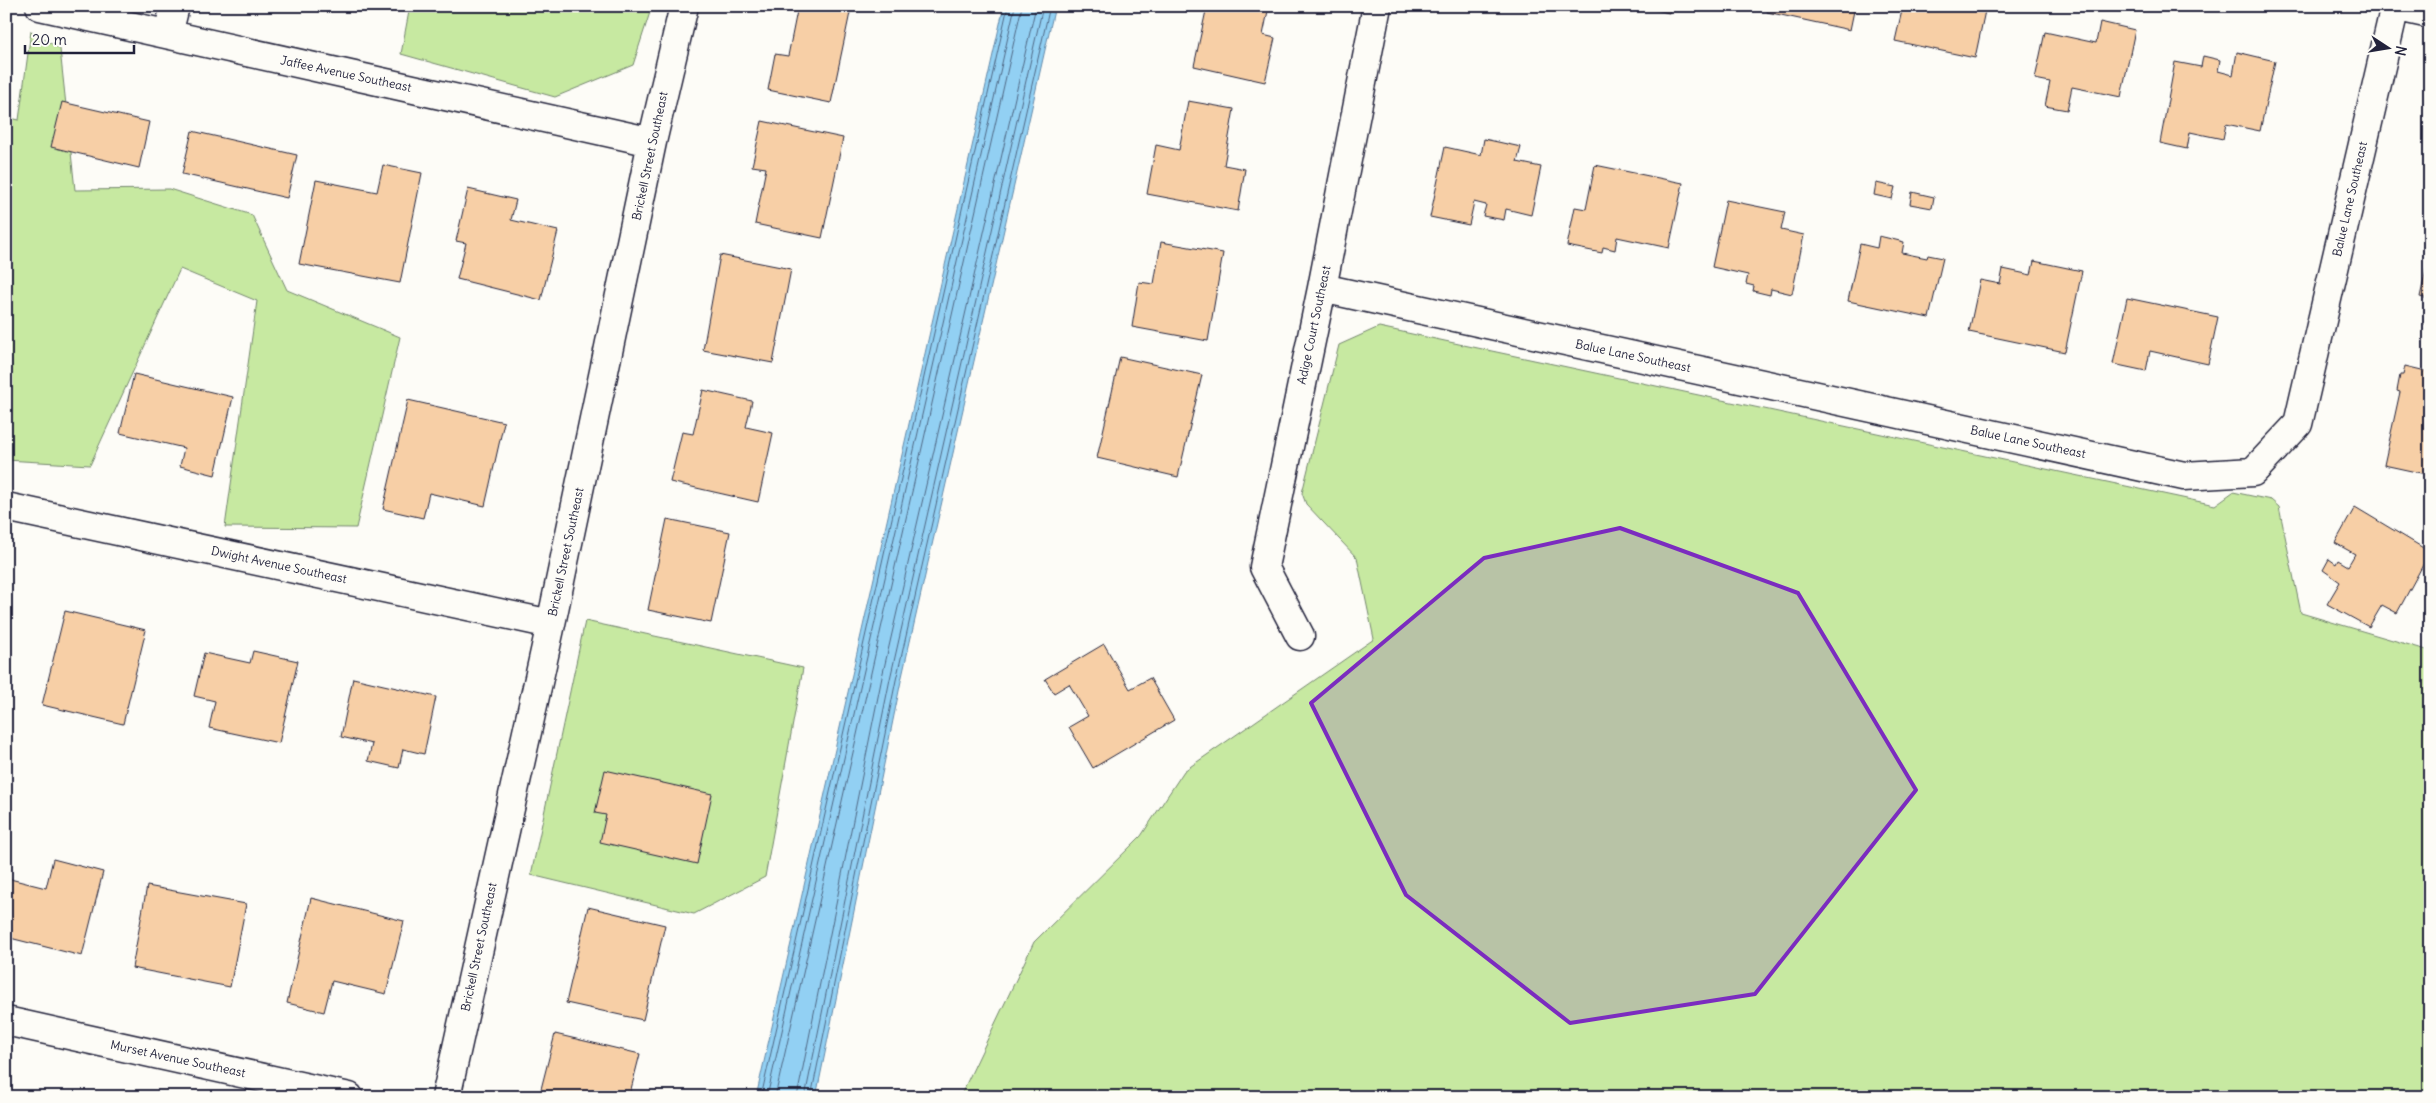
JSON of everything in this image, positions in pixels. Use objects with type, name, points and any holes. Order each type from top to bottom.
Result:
[{"type":"street","name":"Jaffee Avenue Southeast","points":[[40,6],[652,142]]},
{"type":"street","points":[[168,34],[175,6]]},
{"type":"street","name":"Brickell Street Southeast","points":[[446,1097],[551,624],[652,142],[684,6]]},
{"type":"street","name":"Adige Court Southeast","points":[[1300,636],[1264,567],[1322,288],[1377,6]]},
{"type":"street","points":[[2394,6],[2430,14]]},
{"type":"street","name":"Balue Lane Southeast","points":[[1322,288],[2184,476],[2253,472],[2298,424],[2394,6]]},
{"type":"street","name":"Dwight Avenue Southeast","points":[[6,507],[551,624]]},
{"type":"street","name":"Murset Avenue Southeast","points":[[6,1022],[349,1097]]},
{"type":"highlighted area","points":[[1620,528],[1798,593],[1916,790],[1755,994],[1570,1023],[1406,895],[1311,703],[1484,558]]},
{"type":"green space","points":[[410,6],[652,6],[633,65],[555,97],[401,54]]},
{"type":"green space","points":[[31,31],[60,49],[75,190],[169,189],[252,215],[287,290],[400,337],[356,528],[225,527],[257,301],[180,269],[90,465],[6,460],[6,117],[19,120]]},
{"type":"green space","points":[[1379,327],[2215,505],[2233,492],[2271,500],[2279,507],[2301,613],[2430,651],[2430,1097],[960,1097],[1034,942],[1141,836],[1184,771],[1374,639],[1357,558],[1306,504],[1302,493],[1339,345]]},
{"type":"green space","points":[[585,621],[803,668],[765,877],[694,914],[531,875]]},
{"type":"water","points":[[1004,6],[1055,6],[901,681],[816,1097],[756,1097]]},
{"type":"building","points":[[798,6],[851,8],[831,103],[768,90],[775,54],[788,56]]},
{"type":"building","points":[[1207,6],[1269,6],[1263,35],[1275,38],[1265,82],[1194,66]]},
{"type":"building","points":[[1639,6],[1671,6],[1669,13]]},
{"type":"building","points":[[1768,6],[1855,6],[1850,30],[1767,12]]},
{"type":"building","points":[[1903,6],[1986,6],[1975,58],[1895,41]]},
{"type":"building","points":[[2100,22],[2135,30],[2121,97],[2072,87],[2067,110],[2045,106],[2050,82],[2035,79],[2045,32],[2096,43]]},
{"type":"building","points":[[2237,52],[2275,61],[2260,131],[2226,124],[2223,139],[2190,132],[2187,149],[2160,143],[2175,62],[2201,67],[2203,56],[2220,60],[2218,71],[2233,75]]},
{"type":"building","points":[[1188,101],[1234,109],[1224,165],[1245,169],[1238,211],[1147,194],[1156,145],[1179,150]]},
{"type":"building","points":[[62,102],[149,122],[139,168],[51,147]]},
{"type":"building","points":[[762,121],[843,138],[822,238],[755,224],[766,168],[752,166]]},
{"type":"building","points":[[192,131],[297,155],[287,198],[182,174]]},
{"type":"building","points":[[1484,139],[1521,147],[1517,162],[1541,167],[1531,215],[1506,209],[1504,220],[1483,216],[1486,205],[1474,202],[1469,225],[1430,217],[1445,147],[1481,155]]},
{"type":"building","points":[[383,165],[422,173],[400,283],[299,264],[316,180],[377,192]]},
{"type":"building","points":[[1595,165],[1683,183],[1669,248],[1617,237],[1615,250],[1603,247],[1602,253],[1567,246],[1575,207],[1586,209]]},
{"type":"building","points":[[1876,183],[1895,187],[1892,199],[1874,195]]},
{"type":"building","points":[[468,189],[516,200],[511,220],[558,231],[541,300],[457,279],[466,243],[456,241]]},
{"type":"building","points":[[1912,192],[1934,197],[1932,208],[1910,204]]},
{"type":"building","points":[[1726,200],[1785,212],[1781,230],[1804,235],[1792,294],[1771,289],[1770,295],[1753,291],[1754,286],[1746,284],[1748,275],[1712,267]]},
{"type":"building","points":[[1879,236],[1904,242],[1902,253],[1927,258],[1928,255],[1943,258],[1929,318],[1848,301],[1860,244],[1877,248]]},
{"type":"building","points":[[1161,242],[1223,253],[1208,341],[1132,327],[1139,282],[1154,284]]},
{"type":"building","points":[[720,255],[791,269],[773,363],[703,350]]},
{"type":"building","points":[[2429,257],[2430,325],[2424,324],[2429,299],[2420,297]]},
{"type":"building","points":[[2034,261],[2082,271],[2065,352],[1969,332],[1980,280],[2000,284],[2003,269],[2031,275]]},
{"type":"building","points":[[2127,298],[2218,317],[2208,364],[2150,351],[2146,371],[2113,364]]},
{"type":"building","points":[[1120,357],[1202,375],[1178,477],[1097,458]]},
{"type":"building","points":[[2405,366],[2430,372],[2430,475],[2384,465],[2400,392],[2397,391],[2400,375],[2403,375]]},
{"type":"building","points":[[134,374],[233,397],[215,475],[180,466],[184,448],[120,433]]},
{"type":"building","points":[[703,390],[752,401],[746,427],[773,433],[758,502],[670,482],[682,432],[693,434]]},
{"type":"building","points":[[408,400],[504,422],[485,506],[429,493],[423,518],[383,509]]},
{"type":"building","points":[[2355,507],[2430,552],[2397,613],[2382,605],[2369,627],[2327,604],[2340,582],[2323,570],[2329,559],[2336,564],[2338,560],[2348,566],[2355,554],[2335,543]]},
{"type":"building","points":[[667,519],[730,532],[711,623],[648,610]]},
{"type":"building","points":[[65,611],[146,630],[123,724],[42,705]]},
{"type":"building","points":[[1104,644],[1130,689],[1150,678],[1174,720],[1093,768],[1069,727],[1088,716],[1069,684],[1054,693],[1045,679]]},
{"type":"building","points":[[253,651],[298,661],[279,743],[209,728],[215,701],[194,696],[204,653],[250,663]]},
{"type":"building","points":[[353,678],[436,697],[424,754],[403,749],[399,768],[368,761],[372,744],[341,737]]},
{"type":"building","points":[[605,770],[712,794],[697,864],[600,842],[606,815],[595,813]]},
{"type":"building","points":[[53,859],[103,872],[82,956],[6,937],[6,878],[46,888]]},
{"type":"building","points":[[147,886],[246,904],[230,987],[132,968]]},
{"type":"building","points":[[311,898],[404,921],[386,994],[332,981],[324,1012],[287,1003]]},
{"type":"building","points":[[588,907],[665,925],[643,1020],[566,1003]]},
{"type":"building","points":[[555,1034],[640,1054],[629,1097],[544,1097],[545,1093],[540,1093]]}]
